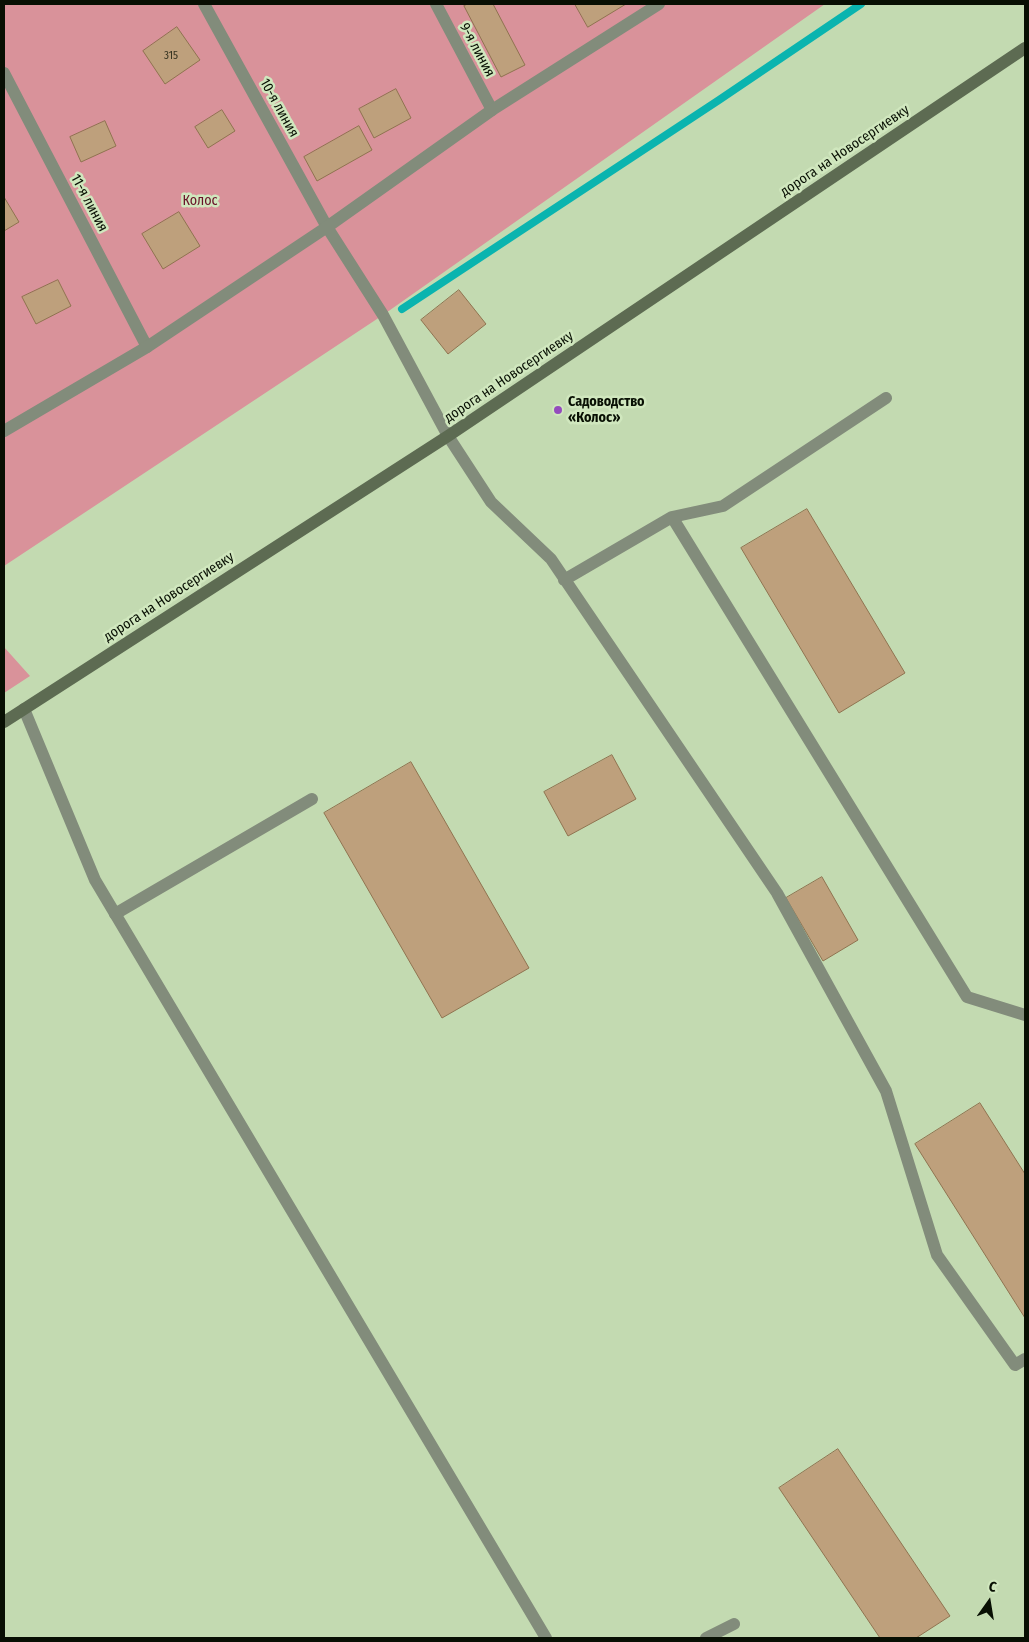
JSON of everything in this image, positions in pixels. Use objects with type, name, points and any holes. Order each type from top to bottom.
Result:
[{"type":"street","name":"10-я линия","points":[[204,4],[327,227],[383,315],[448,436],[491,502],[550,559],[777,893],[886,1091],[937,1255],[1015,1365],[1025,1359]]},
{"type":"street","name":"9-я линия","points":[[436,4],[492,110]]},
{"type":"street","points":[[4,431],[147,347],[327,227],[492,110],[659,4]]},
{"type":"street","name":"дорога на Новосергиевку","points":[[4,722],[448,436],[1025,48]]},
{"type":"street","name":"11-я линия","points":[[4,73],[147,347]]},
{"type":"street","points":[[564,580],[672,517],[723,506],[886,398]]},
{"type":"street","points":[[672,517],[967,997],[1025,1015]]},
{"type":"street","points":[[24,709],[95,880],[546,1638]]},
{"type":"street","points":[[115,914],[312,799]]},
{"type":"street","points":[[706,1638],[734,1624]]},
{"type":"green space","name":"Колос","points":[[4,4],[825,4],[383,315],[4,566]]},
{"type":"green space","points":[[4,647],[30,676],[4,693]]},
{"type":"building","points":[[468,4],[493,4],[525,65],[501,77],[464,6]]},
{"type":"building","points":[[575,4],[626,4],[588,27]]},
{"type":"building","points":[[177,27],[200,60],[165,84],[143,51]]},
{"type":"building","points":[[396,89],[411,118],[374,138],[359,109]]},
{"type":"building","points":[[222,110],[235,131],[208,148],[195,127]]},
{"type":"building","points":[[105,121],[116,146],[81,162],[70,137]]},
{"type":"building","points":[[359,126],[372,150],[317,181],[304,157]]},
{"type":"building","points":[[4,197],[19,222],[4,231]]},
{"type":"building","points":[[179,212],[200,246],[163,269],[142,234]]},
{"type":"building","points":[[58,280],[71,306],[36,324],[22,297]]},
{"type":"building","points":[[459,290],[486,324],[448,354],[421,320]]},
{"type":"building","points":[[807,509],[905,673],[839,713],[741,548]]},
{"type":"building","points":[[612,755],[636,799],[568,836],[544,792]]},
{"type":"building","points":[[411,762],[529,968],[442,1018],[324,813]]},
{"type":"building","points":[[822,877],[858,940],[823,961],[786,898]]},
{"type":"building","points":[[980,1103],[1025,1174],[1025,1318],[915,1144]]},
{"type":"building","points":[[838,1449],[950,1616],[916,1638],[880,1638],[779,1488]]},
{"type":"waterway","points":[[402,309],[861,4]]},
{"type":"place","name":"Садоводство «Колос»","points":[[558,410]]}]
